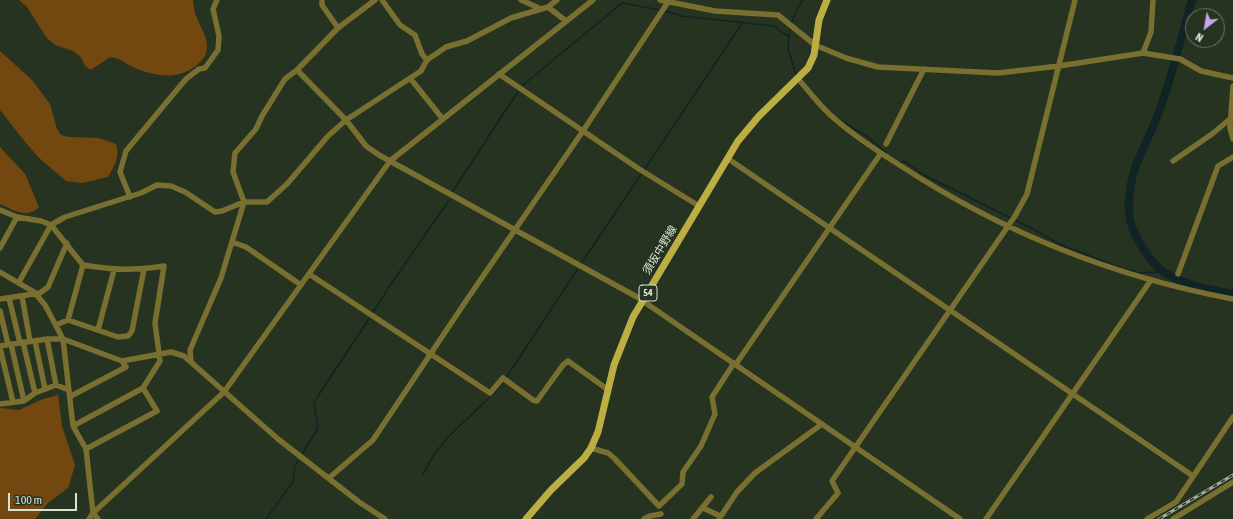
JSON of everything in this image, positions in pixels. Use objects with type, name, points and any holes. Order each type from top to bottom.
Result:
[{"type":"main road","name":"須坂中野線","points":[[526,519],[584,458],[591,448],[598,432],[608,389],[624,338],[642,301],[744,133],[804,73],[812,59],[818,26],[827,0]]},
{"type":"street","points":[[130,197],[120,172],[126,152],[186,79],[199,69],[205,68],[218,50],[219,36],[213,9],[217,0]]},
{"type":"street","points":[[322,0],[322,5],[338,28]]},
{"type":"street","points":[[191,362],[190,350],[221,278],[244,202],[233,172],[235,153],[256,129],[262,116],[285,79],[297,70],[338,28],[375,0]]},
{"type":"street","points":[[382,0],[396,20],[415,35],[422,54],[427,60]]},
{"type":"street","points":[[521,0],[541,9]]},
{"type":"street","points":[[19,282],[51,225],[65,217],[130,197],[157,185],[163,185],[185,192],[215,212],[222,212],[244,202],[267,202],[287,184],[328,136],[346,120],[421,71],[427,60],[446,47],[467,41],[511,18],[548,7],[557,0]]},
{"type":"street","points":[[89,519],[93,513],[224,392],[390,161],[442,118],[593,0]]},
{"type":"street","points":[[660,0],[716,10],[769,13],[778,15],[815,44],[846,58],[878,67],[998,73],[1059,66],[1143,53],[1180,59],[1201,72],[1233,78]]},
{"type":"street","points":[[816,519],[838,493],[832,481],[1015,216],[1026,194],[1075,0]]},
{"type":"street","points":[[1143,53],[1151,32],[1153,0]]},
{"type":"street","points":[[329,478],[373,440],[583,131],[668,2]]},
{"type":"street","points":[[548,7],[566,21]]},
{"type":"street","points":[[297,70],[346,120],[366,146],[390,161],[515,229],[642,301],[960,519]]},
{"type":"street","points":[[886,144],[924,70]]},
{"type":"street","points":[[499,74],[583,131],[699,206]]},
{"type":"street","points":[[410,78],[442,118]]},
{"type":"street","points":[[798,79],[834,119],[881,153],[926,182],[1007,226],[1076,255],[1151,280],[1233,299]]},
{"type":"street","points":[[1233,86],[1230,119],[1230,128],[1233,139]]},
{"type":"street","points":[[1174,161],[1230,119]]},
{"type":"street","points":[[658,506],[682,484],[683,472],[701,446],[715,414],[712,396],[881,153]]},
{"type":"street","points":[[1178,274],[1218,166],[1233,157]]},
{"type":"street","points":[[728,158],[1193,476]]},
{"type":"street","points":[[0,210],[17,217],[41,221],[51,225],[67,243],[76,258],[83,265],[114,270],[144,269],[164,266],[155,323],[160,361],[143,388],[73,426]]},
{"type":"street","points":[[0,248],[17,217]]},
{"type":"street","points":[[232,242],[246,247],[301,285]]},
{"type":"street","points":[[0,298],[22,296],[34,292],[40,293],[48,287],[67,243]]},
{"type":"street","points":[[68,320],[83,265]]},
{"type":"street","points":[[56,325],[68,320],[118,336],[128,336],[132,331],[144,269]]},
{"type":"street","points":[[98,330],[114,270]]},
{"type":"street","points":[[0,272],[34,292],[45,305],[63,339],[71,396],[73,426],[86,449],[93,513],[98,519]]},
{"type":"street","points":[[309,274],[430,355],[490,393],[503,378],[533,400],[537,401],[563,365],[568,361],[608,389]]},
{"type":"street","points":[[986,519],[1151,280]]},
{"type":"street","points":[[22,296],[45,389]]},
{"type":"street","points":[[9,298],[35,394]]},
{"type":"street","points":[[0,311],[24,401]]},
{"type":"street","points":[[47,339],[56,385]]},
{"type":"street","points":[[13,402],[0,347],[10,344],[47,339],[63,339],[122,361],[171,352],[184,356],[278,439],[385,519]]},
{"type":"street","points":[[71,396],[126,367],[122,361]]},
{"type":"street","points":[[0,402],[24,401],[45,389],[56,385],[69,390]]},
{"type":"street","points":[[86,449],[157,411],[143,388]]},
{"type":"street","points":[[1147,519],[1176,502],[1233,417]]},
{"type":"street","points":[[703,508],[720,518],[737,492],[755,473],[822,424]]},
{"type":"street","points":[[591,448],[608,453],[614,458],[658,506],[661,514],[666,519]]},
{"type":"street","points":[[1173,519],[1233,482]]},
{"type":"street","points":[[693,519],[711,497]]},
{"type":"street","points":[[644,519],[661,514]]},
{"type":"shaded area","points":[[19,0],[193,0],[195,14],[204,32],[207,44],[206,52],[203,59],[197,65],[190,70],[174,75],[157,75],[149,73],[110,57],[91,70],[85,66],[81,57],[73,51],[55,45],[46,37],[27,7]]},
{"type":"shaded area","points":[[0,51],[32,80],[50,104],[57,129],[61,135],[69,137],[99,138],[116,144],[117,157],[115,165],[108,177],[82,183],[66,181],[38,157],[26,143],[0,110]]},
{"type":"shaded area","points":[[0,147],[25,174],[39,207],[35,211],[25,213],[20,212],[0,204]]},
{"type":"shaded area","points":[[58,395],[62,426],[75,465],[68,488],[48,503],[35,519],[0,519],[0,408],[19,410],[43,399]]},
{"type":"waterway","points":[[791,24],[797,9],[803,0]]},
{"type":"waterway","points":[[1192,0],[1161,107],[1133,175],[1129,198],[1129,215],[1132,226],[1143,249],[1154,263],[1164,272],[1172,277],[1197,286],[1233,294]]},
{"type":"waterway","points":[[522,86],[622,3],[660,10]]},
{"type":"waterway","points":[[664,11],[682,16],[774,26],[789,37]]},
{"type":"waterway","points":[[644,170],[743,22]]},
{"type":"waterway","points":[[790,28],[788,48],[796,75]]},
{"type":"waterway","points":[[452,192],[519,90]]},
{"type":"waterway","points":[[837,118],[868,137],[886,153]]},
{"type":"waterway","points":[[899,162],[906,162],[922,174],[1037,231],[1061,245],[1121,268]]},
{"type":"waterway","points":[[580,265],[642,173]]},
{"type":"waterway","points":[[372,314],[449,200]]},
{"type":"waterway","points":[[1125,269],[1140,273],[1162,272]]},
{"type":"waterway","points":[[506,378],[577,270]]},
{"type":"waterway","points":[[301,456],[318,428],[314,403],[369,319]]},
{"type":"waterway","points":[[492,395],[504,381]]},
{"type":"waterway","points":[[423,475],[429,463],[443,443],[489,398]]},
{"type":"waterway","points":[[266,519],[293,482],[295,465],[298,461]]},
{"type":"railway","points":[[1159,519],[1233,475]]}]
